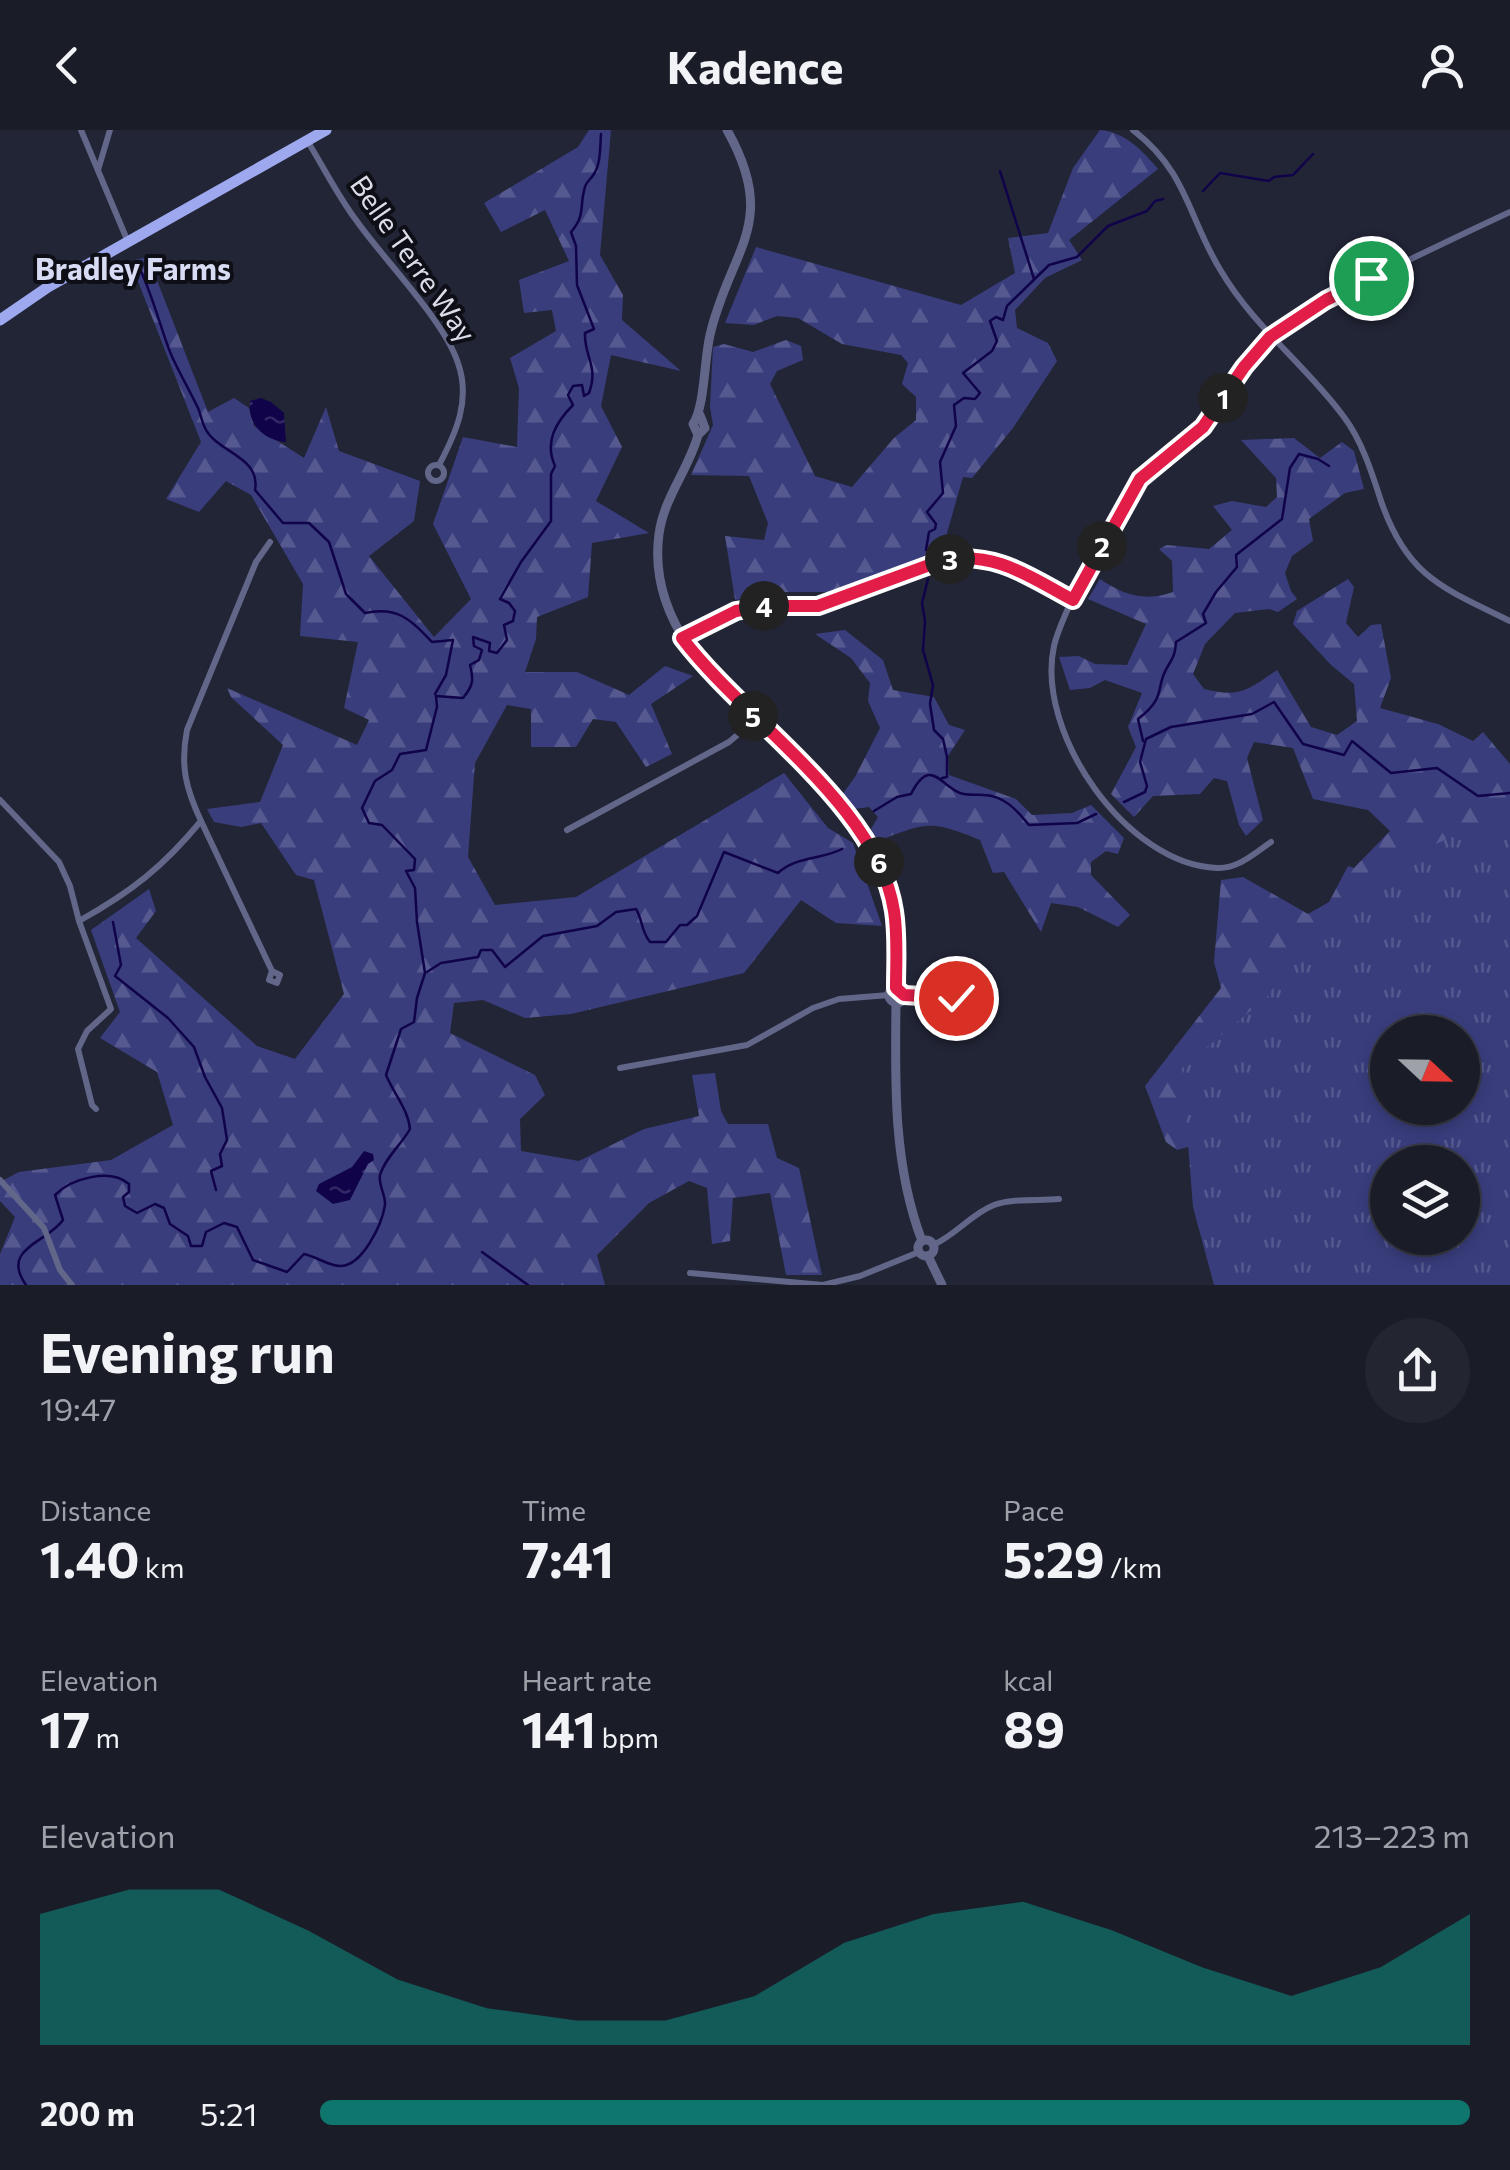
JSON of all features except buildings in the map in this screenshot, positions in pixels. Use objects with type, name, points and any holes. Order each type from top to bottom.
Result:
[{"type":"main road","points":[[0,320],[48,286],[326,130]]},
{"type":"street","points":[[81,130],[128,242]]},
{"type":"street","points":[[98,170],[110,130]]},
{"type":"street","points":[[1134,130],[1179,179],[1220,270],[1270,337],[1320,386],[1348,422],[1369,464],[1389,523],[1410,560],[1438,584],[1510,621]]},
{"type":"street","points":[[731,132],[750,192],[750,214],[742,253],[710,332],[702,371],[700,415],[706,426],[698,435],[670,497],[658,534],[661,592],[682,638],[704,666],[845,809],[869,842],[885,876],[894,910],[897,1132],[910,1202],[942,1285]]},
{"type":"street","name":"Belle Terre Way","points":[[308,140],[354,218],[442,333],[458,363],[463,403],[458,428],[440,465]]},
{"type":"street","points":[[1271,842],[1239,864],[1218,868],[1169,858],[1114,810],[1074,756],[1058,722],[1052,693],[1054,646],[1073,600],[1140,479],[1203,427],[1270,337],[1326,300],[1510,212]]},
{"type":"street","points":[[270,542],[256,562],[183,751],[184,781],[272,972]]},
{"type":"street","points":[[682,638],[736,611],[766,606],[818,606],[943,560],[964,556],[1000,562],[1073,600]]},
{"type":"street","points":[[567,830],[730,742],[756,719]]},
{"type":"street","points":[[0,800],[59,862],[110,1009],[86,1031],[78,1050],[96,1109]]},
{"type":"street","points":[[79,921],[158,870],[201,821]]},
{"type":"street","points":[[620,1068],[748,1045],[814,1008],[839,999],[952,997],[984,1012]]},
{"type":"street","points":[[0,1180],[46,1232],[60,1270],[72,1285]]},
{"type":"street","points":[[690,1273],[823,1284],[861,1276],[926,1248],[952,1236],[978,1213],[995,1205],[1059,1199]]},
{"type":"green space","points":[[589,130],[611,130],[600,255],[623,295],[622,320],[681,371],[611,355],[601,406],[622,447],[596,501],[649,533],[592,543],[588,597],[537,617],[536,639],[525,672],[577,672],[629,695],[665,666],[693,676],[651,704],[672,754],[646,767],[616,722],[593,719],[576,747],[531,747],[531,709],[507,705],[475,763],[468,857],[495,905],[576,897],[784,773],[828,828],[853,843],[882,926],[836,923],[801,900],[744,973],[571,1014],[525,1018],[483,1000],[454,1003],[450,1033],[535,1075],[545,1095],[520,1119],[521,1151],[579,1161],[644,1129],[699,1116],[692,1075],[715,1073],[721,1111],[728,1124],[768,1124],[777,1158],[799,1168],[822,1275],[786,1275],[770,1193],[733,1198],[730,1241],[712,1244],[707,1188],[689,1181],[649,1203],[597,1255],[605,1285],[0,1285],[0,1254],[15,1217],[0,1201],[0,1182],[19,1172],[111,1160],[173,1125],[157,1072],[100,1038],[120,1012],[91,930],[149,889],[156,911],[136,938],[257,1046],[295,1059],[344,994],[314,880],[296,875],[261,823],[241,827],[214,822],[207,809],[260,802],[283,745],[231,697],[227,688],[357,745],[369,720],[344,708],[358,642],[300,636],[303,584],[251,495],[226,481],[199,512],[166,499],[201,442],[130,261],[148,257],[208,412],[234,398],[249,408],[254,426],[304,458],[326,407],[339,451],[420,481],[414,521],[369,556],[434,637],[471,599],[433,524],[463,437],[517,447],[519,388],[510,358],[556,331],[552,310],[524,313],[519,280],[569,261],[545,210],[501,232],[484,203],[578,147]]},
{"type":"green space","points":[[1100,130],[1125,138],[1158,169],[1069,240],[1082,260],[1045,278],[1015,310],[1017,328],[1048,343],[1057,361],[1013,428],[972,478],[963,477],[945,540],[931,557],[831,592],[787,592],[735,600],[725,536],[764,540],[768,523],[749,476],[691,475],[713,425],[713,347],[724,344],[753,352],[786,340],[801,346],[803,360],[777,371],[770,384],[815,476],[852,487],[894,438],[916,420],[916,397],[902,384],[908,363],[901,355],[842,344],[798,318],[777,316],[754,325],[725,323],[756,247],[961,305],[1015,273],[1008,238],[1048,233],[1073,168]]},
{"type":"green space","points":[[1294,438],[1320,458],[1342,442],[1354,451],[1364,489],[1345,493],[1309,519],[1313,541],[1292,556],[1285,573],[1297,599],[1278,612],[1269,609],[1235,613],[1205,644],[1193,674],[1204,689],[1226,693],[1250,687],[1277,670],[1311,727],[1337,735],[1357,721],[1354,684],[1293,624],[1297,611],[1348,579],[1354,587],[1346,623],[1358,637],[1371,625],[1381,624],[1391,678],[1380,708],[1438,724],[1473,741],[1483,732],[1510,764],[1510,958],[1415,1015],[1370,1015],[1370,1042],[1202,1143],[1177,1150],[1166,1142],[1145,1086],[1221,988],[1214,962],[1221,880],[1243,877],[1308,914],[1329,902],[1348,866],[1354,868],[1390,831],[1368,810],[1313,799],[1293,748],[1254,742],[1247,758],[1263,820],[1246,836],[1239,825],[1227,781],[1214,778],[1200,794],[1153,796],[1134,817],[1111,794],[1136,747],[1128,727],[1142,693],[1105,680],[1090,688],[1070,690],[1059,657],[1079,656],[1095,664],[1127,665],[1146,624],[1088,599],[1100,579],[1135,595],[1173,592],[1172,561],[1159,549],[1167,545],[1209,549],[1232,530],[1213,506],[1232,501],[1266,507],[1277,497],[1276,478],[1241,440]]},
{"type":"green space","points":[[845,630],[883,660],[893,690],[934,697],[949,725],[965,730],[948,756],[949,775],[1016,799],[1032,815],[1072,813],[1091,805],[1124,838],[1118,854],[1106,851],[1091,862],[1091,875],[1130,915],[1118,927],[1078,907],[1051,903],[1041,932],[1004,872],[993,873],[980,840],[929,826],[878,841],[871,829],[878,817],[869,807],[854,809],[842,795],[880,728],[868,701],[870,683],[851,658],[815,634]]},
{"type":"green space","points":[[1465,831],[1510,831],[1510,1285],[1214,1285],[1193,1207],[1182,1068],[1267,997],[1314,931],[1371,896],[1422,850]]},
{"type":"water","points":[[261,398],[284,413],[286,442],[264,435],[254,424],[250,401]]},
{"type":"water","points":[[364,1151],[373,1154],[374,1160],[368,1164],[350,1200],[333,1204],[316,1191],[319,1184],[352,1167]]},
{"type":"waterway","points":[[26,1285],[19,1273],[22,1254],[63,1220],[55,1195],[91,1177],[112,1177],[129,1184],[129,1192],[123,1197],[125,1206],[137,1213],[155,1204],[164,1208],[170,1224],[188,1236],[191,1246],[202,1246],[206,1232],[224,1223],[237,1227],[253,1260],[287,1272],[304,1254],[337,1266],[349,1264],[364,1251],[376,1232],[385,1205],[380,1175],[410,1129],[404,1108],[386,1075],[401,1029],[414,1022],[425,973],[415,888],[406,871],[414,870],[415,859],[382,825],[369,823],[362,808],[375,781],[392,770],[400,754],[426,750],[436,696],[463,698],[469,690],[470,665],[479,660],[482,650],[474,646],[473,637],[490,643],[489,651],[497,653],[507,640],[504,625],[513,621],[515,611],[500,599],[551,521],[551,474],[555,466],[551,441],[561,418],[573,405],[568,395],[573,386],[582,385],[584,396],[592,384],[585,333],[594,329],[577,285],[576,246],[571,232],[580,215],[586,185],[598,165],[601,134]]},
{"type":"waterway","points":[[1203,191],[1220,173],[1269,181],[1293,175],[1313,154]]},
{"type":"waterway","points":[[1000,171],[1034,279]]},
{"type":"waterway","points":[[926,550],[929,532],[936,524],[927,512],[943,493],[940,462],[956,426],[954,405],[964,398],[975,399],[980,393],[963,373],[992,351],[997,341],[990,321],[996,317],[1003,320],[1007,306],[1049,265],[1077,257],[1108,226],[1147,211],[1155,201],[1163,199]]},
{"type":"waterway","points":[[138,265],[170,352],[206,430],[252,470],[255,490],[283,523],[309,523],[329,542],[346,594],[365,613],[395,613],[432,642],[453,640],[446,675],[435,694]]},
{"type":"waterway","points":[[1143,741],[1138,719],[1157,698],[1176,642],[1206,623],[1203,614],[1237,567],[1236,555],[1282,519],[1290,468],[1299,454],[1329,466]]},
{"type":"waterway","points":[[928,579],[922,603],[923,650],[933,685],[930,704],[934,730],[943,739],[947,757],[947,777],[942,778]]},
{"type":"waterway","points":[[1124,802],[1145,792],[1140,762],[1146,739],[1171,727],[1252,714],[1274,702],[1303,744],[1344,755],[1352,741],[1391,773],[1437,768],[1478,796],[1510,793]]},
{"type":"waterway","points":[[874,811],[897,797],[911,794],[930,775],[960,793],[1004,801],[1029,825],[1077,823],[1096,814]]},
{"type":"waterway","points":[[427,972],[441,963],[478,957],[481,950],[492,950],[505,967],[543,936],[597,926],[616,912],[636,909],[650,942],[666,942],[680,925],[687,925],[697,916],[724,852],[778,873],[793,864],[842,849]]},
{"type":"waterway","points":[[113,922],[121,965],[115,976],[168,1018],[194,1047],[222,1108],[227,1140],[220,1154],[222,1166],[211,1171],[216,1190]]},
{"type":"waterway","points":[[482,1252],[528,1285]]},
{"type":"district","name":"Bradley Farms","points":[[133,270]]},
{"type":"route","points":[[956,998],[904,995],[896,988],[894,910],[885,876],[869,842],[845,809],[704,666],[682,638],[736,611],[766,606],[818,606],[943,560],[964,556],[1000,562],[1073,600],[1140,479],[1203,427],[1270,337],[1326,300],[1371,278]]}]
